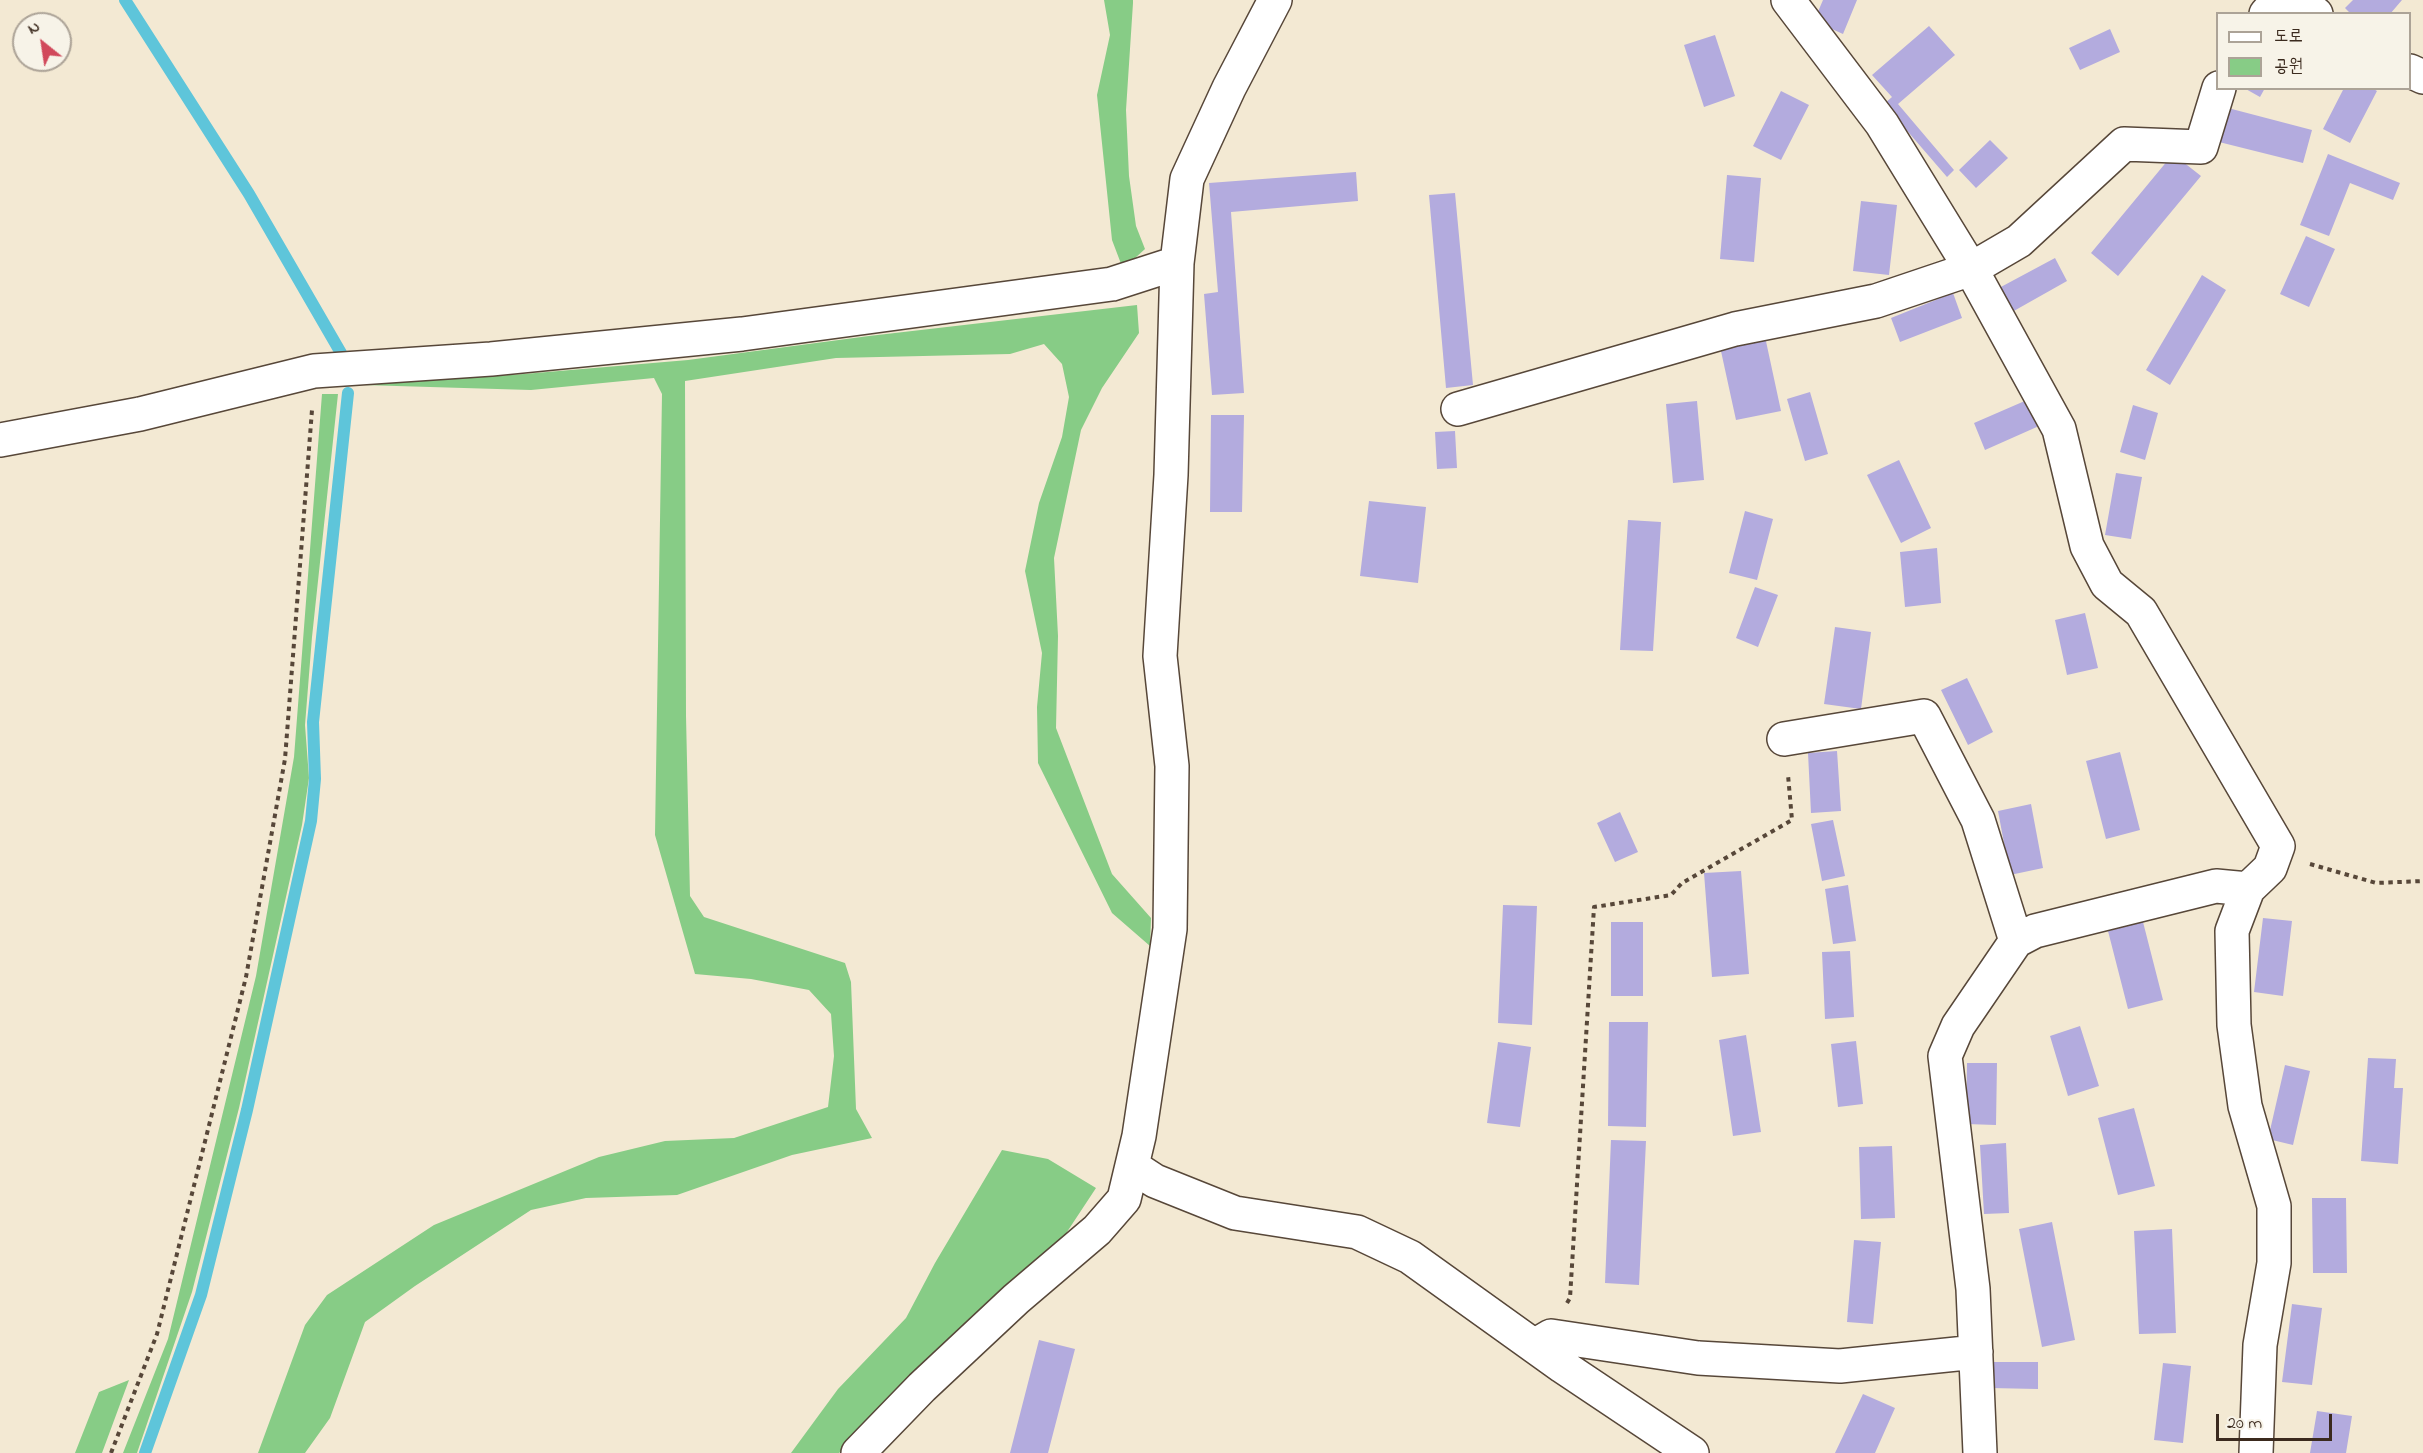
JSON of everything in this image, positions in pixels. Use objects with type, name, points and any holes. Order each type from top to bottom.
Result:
[{"type":"street","points":[[858,1453],[922,1387],[1008,1307],[1097,1230],[1124,1199],[1139,1136],[1170,929],[1172,766],[1160,656],[1171,475],[1177,263],[1188,179],[1229,88],[1275,0]]},
{"type":"street","points":[[1788,0],[1882,124],[1971,269],[2059,429],[2087,546],[2107,584],[2140,612],[2278,846],[2232,931],[2234,1025],[2245,1106],[2274,1206],[2274,1263],[2260,1345],[2256,1453]]},
{"type":"street","points":[[2268,12],[2278,0]]},
{"type":"street","points":[[2297,0],[2313,12]]},
{"type":"street","points":[[1458,410],[1735,329],[1876,301],[1971,269],[2019,241],[2124,144],[2201,147],[2218,90]]},
{"type":"street","points":[[0,440],[140,414],[315,371],[491,359],[742,334],[1112,284],[1177,263]]},
{"type":"street","points":[[1784,739],[1924,716],[1978,820],[2016,941]]},
{"type":"street","points":[[1980,1453],[1973,1289],[1945,1056],[1958,1026],[2016,941],[2035,931],[2216,886],[2259,879]]},
{"type":"street","points":[[1132,1166],[1155,1181],[1235,1213],[1356,1232],[1410,1257],[1542,1341],[1692,1453]]},
{"type":"street","points":[[1542,1341],[1698,1358],[1839,1366],[1976,1352]]},
{"type":"path","points":[[111,1453],[157,1334],[246,977],[285,759],[315,371]]},
{"type":"path","points":[[1542,1341],[1570,1298],[1594,907],[1671,895],[1682,883],[1792,820],[1784,739]]},
{"type":"path","points":[[2259,879],[2298,861],[2376,883],[2423,881]]},
{"type":"green space","points":[[1104,0],[1133,0],[1126,110],[1129,176],[1136,226],[1145,249],[1123,269],[1112,240],[1097,95],[1110,35]]},
{"type":"green space","points":[[1137,305],[1139,333],[1102,388],[1081,430],[1054,558],[1058,636],[1056,728],[1112,874],[1151,918],[1150,946],[1112,913],[1038,763],[1037,707],[1042,653],[1025,571],[1039,503],[1062,437],[1069,397],[1062,364],[1044,344],[1010,354],[836,358],[685,381],[686,716],[690,896],[704,917],[845,963],[851,982],[856,1109],[872,1138],[792,1155],[677,1195],[586,1198],[531,1210],[415,1286],[365,1322],[330,1418],[305,1453],[258,1453],[305,1325],[327,1295],[434,1225],[599,1157],[665,1141],[734,1138],[828,1107],[834,1056],[831,1014],[809,990],[751,979],[695,974],[655,835],[662,394],[654,378],[531,390],[363,385],[688,360],[869,336]]},
{"type":"green space","points":[[322,394],[338,394],[312,637],[305,725],[309,778],[302,825],[239,1108],[192,1292],[137,1453],[123,1453],[168,1339],[256,976],[294,757]]},
{"type":"green space","points":[[1002,1150],[1048,1159],[1096,1188],[1063,1238],[839,1453],[791,1453],[838,1389],[906,1318],[935,1263]]},
{"type":"green space","points":[[129,1380],[102,1453],[75,1453],[99,1392]]},
{"type":"building","points":[[1823,0],[1857,0],[1843,34],[1814,21]]},
{"type":"building","points":[[2353,0],[2402,0],[2392,12],[2349,12],[2345,8]]},
{"type":"building","points":[[1929,26],[1955,55],[1898,104],[1954,170],[1947,177],[1884,104],[1892,97],[1872,75]]},
{"type":"building","points":[[2110,29],[2120,52],[2080,70],[2069,48]]},
{"type":"building","points":[[1715,35],[1735,96],[1704,107],[1684,45]]},
{"type":"building","points":[[2248,90],[2264,90],[2260,97]]},
{"type":"building","points":[[2343,90],[2377,91],[2350,143],[2323,129]]},
{"type":"building","points":[[1781,91],[1809,105],[1781,160],[1753,146]]},
{"type":"building","points":[[2228,108],[2312,130],[2303,163],[2219,142]]},
{"type":"building","points":[[1990,140],[2008,158],[1976,188],[1959,170]]},
{"type":"building","points":[[2173,154],[2201,176],[2118,276],[2091,253]]},
{"type":"building","points":[[2328,154],[2400,183],[2393,200],[2350,183],[2329,236],[2300,225]]},
{"type":"building","points":[[1356,172],[1358,201],[1231,212],[1244,393],[1212,395],[1204,294],[1218,292],[1209,183]]},
{"type":"building","points":[[1727,175],[1761,178],[1754,262],[1720,259]]},
{"type":"building","points":[[1455,193],[1473,385],[1446,388],[1429,195]]},
{"type":"building","points":[[1861,201],[1897,205],[1889,275],[1853,271]]},
{"type":"building","points":[[2306,236],[2335,249],[2309,307],[2280,294]]},
{"type":"building","points":[[2055,258],[2067,281],[2012,312],[1999,288]]},
{"type":"building","points":[[2202,275],[2226,290],[2170,385],[2146,370]]},
{"type":"building","points":[[1953,293],[1962,318],[1900,342],[1891,318]]},
{"type":"building","points":[[1764,332],[1781,411],[1736,420],[1719,342]]},
{"type":"building","points":[[1810,392],[1828,454],[1805,461],[1787,399]]},
{"type":"building","points":[[2027,400],[2039,426],[1985,450],[1974,423]]},
{"type":"building","points":[[1697,401],[1704,480],[1673,483],[1666,404]]},
{"type":"building","points":[[2133,405],[2158,413],[2145,460],[2120,452]]},
{"type":"building","points":[[1211,415],[1244,415],[1242,512],[1210,512]]},
{"type":"building","points":[[1455,431],[1457,468],[1437,469],[1435,432]]},
{"type":"building","points":[[1899,460],[1931,528],[1901,543],[1867,475]]},
{"type":"building","points":[[2116,473],[2142,477],[2131,539],[2105,535]]},
{"type":"building","points":[[1369,501],[1426,507],[1418,583],[1360,576]]},
{"type":"building","points":[[1745,511],[1773,519],[1757,580],[1729,573]]},
{"type":"building","points":[[1628,520],[1661,522],[1653,651],[1620,650]]},
{"type":"building","points":[[1937,548],[1941,603],[1905,607],[1900,552]]},
{"type":"building","points":[[1755,587],[1778,595],[1758,647],[1736,638]]},
{"type":"building","points":[[2085,613],[2098,668],[2067,675],[2055,620]]},
{"type":"building","points":[[1835,627],[1871,632],[1861,709],[1824,704]]},
{"type":"building","points":[[1967,678],[1993,732],[1968,745],[1941,690]]},
{"type":"building","points":[[1837,751],[1841,811],[1811,813],[1808,753]]},
{"type":"building","points":[[2120,752],[2140,830],[2106,839],[2086,761]]},
{"type":"building","points":[[2031,804],[2043,868],[2010,875],[1998,811]]},
{"type":"building","points":[[1620,812],[1638,852],[1615,862],[1597,823]]},
{"type":"building","points":[[1833,820],[1845,876],[1822,881],[1811,824]]},
{"type":"building","points":[[1741,871],[1749,974],[1712,977],[1704,873]]},
{"type":"building","points":[[1848,885],[1856,941],[1833,944],[1825,889]]},
{"type":"building","points":[[1503,905],[1537,906],[1532,1025],[1498,1023]]},
{"type":"building","points":[[2263,918],[2292,921],[2283,996],[2254,992]]},
{"type":"building","points":[[1611,922],[1643,922],[1643,996],[1611,996]]},
{"type":"building","points":[[2143,922],[2163,1000],[2128,1009],[2108,931]]},
{"type":"building","points":[[1850,951],[1854,1017],[1825,1019],[1822,952]]},
{"type":"building","points":[[1609,1022],[1648,1022],[1646,1127],[1608,1126]]},
{"type":"building","points":[[2080,1026],[2099,1086],[2068,1096],[2050,1036]]},
{"type":"building","points":[[1746,1035],[1761,1132],[1733,1136],[1719,1040]]},
{"type":"building","points":[[1856,1041],[1863,1104],[1838,1107],[1831,1044]]},
{"type":"building","points":[[1498,1042],[1531,1047],[1520,1127],[1487,1123]]},
{"type":"building","points":[[2368,1058],[2396,1059],[2394,1088],[2403,1088],[2398,1164],[2361,1161]]},
{"type":"building","points":[[1967,1063],[1997,1063],[1996,1125],[1966,1124]]},
{"type":"building","points":[[2285,1065],[2310,1071],[2293,1145],[2268,1139]]},
{"type":"building","points":[[2134,1108],[2155,1186],[2118,1195],[2098,1118]]},
{"type":"building","points":[[1611,1140],[1646,1141],[1639,1285],[1605,1283]]},
{"type":"building","points":[[2006,1143],[2009,1213],[1984,1214],[1980,1145]]},
{"type":"building","points":[[1892,1146],[1895,1218],[1861,1219],[1859,1147]]},
{"type":"building","points":[[2312,1198],[2346,1198],[2347,1273],[2313,1273]]},
{"type":"building","points":[[2052,1222],[2075,1340],[2042,1347],[2019,1229]]},
{"type":"building","points":[[2172,1229],[2176,1333],[2139,1334],[2134,1231]]},
{"type":"building","points":[[1854,1240],[1881,1242],[1873,1324],[1847,1322]]},
{"type":"building","points":[[2292,1304],[2322,1308],[2312,1385],[2282,1382]]},
{"type":"building","points":[[1039,1340],[1075,1349],[1048,1453],[1010,1453]]},
{"type":"building","points":[[1990,1362],[2038,1362],[2038,1389],[1990,1388]]},
{"type":"building","points":[[2163,1363],[2191,1366],[2183,1443],[2154,1440]]},
{"type":"building","points":[[1863,1394],[1895,1408],[1875,1453],[1835,1453]]},
{"type":"building","points":[[2317,1411],[2352,1416],[2346,1453],[2310,1453]]},
{"type":"waterway","points":[[125,0],[249,194],[341,353]]},
{"type":"waterway","points":[[145,1453],[201,1295],[247,1110],[311,821],[315,779],[313,722],[348,393]]}]
